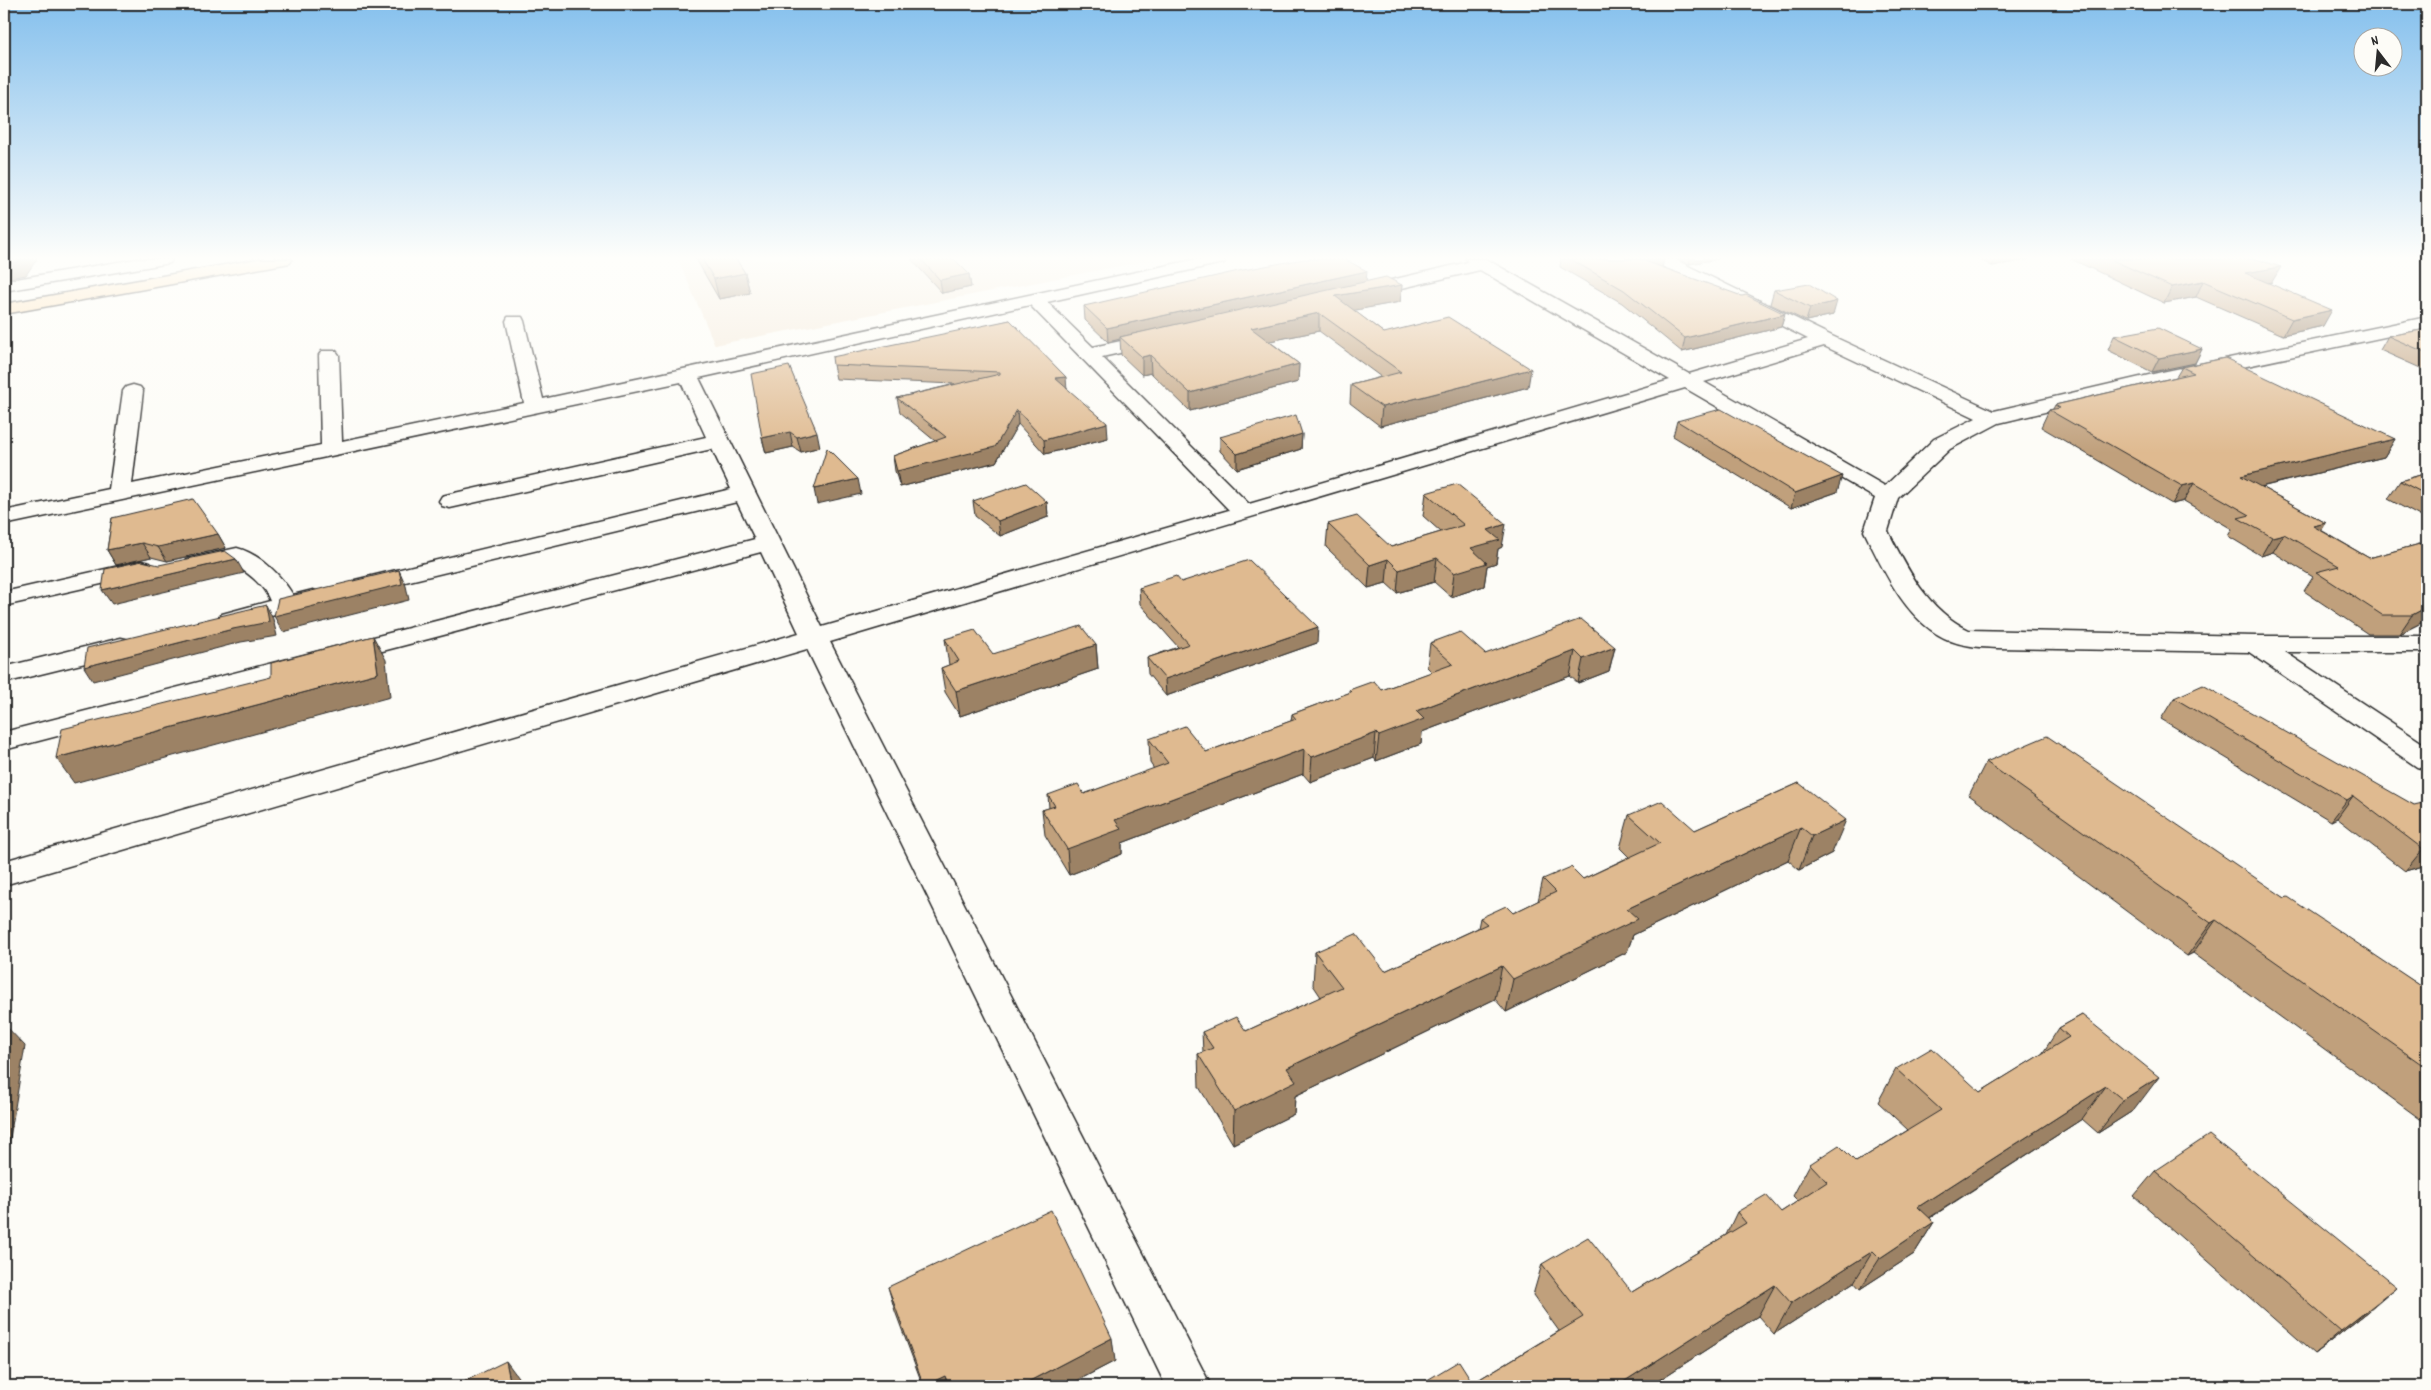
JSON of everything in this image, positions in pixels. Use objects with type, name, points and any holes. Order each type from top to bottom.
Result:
[{"type":"street","points":[[516,324],[526,375],[536,407]]},
{"type":"street","points":[[4,518],[687,375],[917,324]]},
{"type":"street","points":[[1059,324],[1245,512]]},
{"type":"street","points":[[1586,324],[1887,496]]},
{"type":"street","points":[[1793,324],[1992,418]]},
{"type":"street","points":[[2418,324],[2162,378],[1992,418],[1942,444],[1887,496],[1876,531],[1897,575],[1935,620],[1960,636],[1997,640],[2256,644],[2427,644]]},
{"type":"street","points":[[1089,354],[1175,335]]},
{"type":"street","points":[[4,873],[1245,512],[1825,340]]},
{"type":"street","points":[[329,355],[332,449]]},
{"type":"street","points":[[687,375],[814,637],[1189,1386]]},
{"type":"street","points":[[120,494],[133,391]]},
{"type":"street","points":[[450,501],[718,441]]},
{"type":"street","points":[[207,624],[744,493]]},
{"type":"street","points":[[4,741],[768,543]]},
{"type":"street","points":[[4,599],[151,566],[171,569],[237,554],[266,574],[284,605]]},
{"type":"street","points":[[4,675],[140,641]]},
{"type":"street","points":[[2256,644],[2427,760]]},
{"type":"shaded area","points":[[706,324],[823,324],[715,345]]},
{"type":"building","points":[[991,324],[1014,324],[1066,377],[1055,378],[1107,423],[1044,440],[1017,410],[995,447],[897,471],[893,456],[946,437],[897,398],[1000,374],[1000,372],[833,365],[832,357]]},
{"type":"building","points":[[1103,324],[1126,324],[1107,328]]},
{"type":"building","points":[[1178,324],[1270,324],[1251,328],[1299,364],[1190,393],[1150,355],[1142,357],[1120,337]]},
{"type":"building","points":[[1334,324],[1372,324],[1384,333],[1421,324],[1459,324],[1531,369],[1382,407],[1351,385],[1401,372]]},
{"type":"building","points":[[1667,324],[1744,324],[1685,338]]},
{"type":"building","points":[[2158,328],[2202,349],[2159,358],[2114,336]]},
{"type":"building","points":[[2427,329],[2427,353],[2388,336]]},
{"type":"building","points":[[2225,358],[2395,439],[2241,476],[2326,523],[2313,526],[2369,558],[2427,542],[2427,607],[2412,615],[2382,615],[2316,572],[2339,566],[2284,534],[2272,537],[2238,518],[2250,515],[2194,483],[2182,486],[2049,410],[2060,408],[2055,405],[2194,373],[2182,367]]},
{"type":"building","points":[[789,366],[817,432],[797,437],[790,432],[762,438],[751,374]]},
{"type":"building","points":[[1721,409],[1842,476],[1795,493],[1677,421]]},
{"type":"building","points":[[1296,415],[1302,434],[1237,454],[1220,437]]},
{"type":"building","points":[[827,448],[858,479],[814,489]]},
{"type":"building","points":[[2427,473],[2427,495],[2400,481]]},
{"type":"building","points":[[1026,483],[1047,502],[998,521],[973,501]]},
{"type":"building","points":[[1457,484],[1506,524],[1488,530],[1500,540],[1471,548],[1487,563],[1454,573],[1437,558],[1399,570],[1388,559],[1370,565],[1328,524],[1357,516],[1391,547],[1464,525],[1426,493]]},
{"type":"building","points":[[193,499],[218,534],[158,547],[142,543],[107,550],[112,518]]},
{"type":"building","points":[[225,551],[236,559],[102,590],[105,569],[142,561],[159,565]]},
{"type":"building","points":[[1249,560],[1318,627],[1165,679],[1147,658],[1189,644],[1139,588],[1176,576],[1181,582]]},
{"type":"building","points":[[399,570],[402,584],[274,616],[278,599]]},
{"type":"building","points":[[266,605],[269,622],[233,629],[84,667],[87,648]]},
{"type":"building","points":[[1581,619],[1615,647],[1583,659],[1575,651],[1416,711],[1424,719],[1379,736],[1376,733],[1312,757],[1304,749],[1115,820],[1121,829],[1067,849],[1042,810],[1055,806],[1048,795],[1078,784],[1084,794],[1168,763],[1149,739],[1185,726],[1206,752],[1296,719],[1292,714],[1351,692],[1349,690],[1374,681],[1382,690],[1453,664],[1430,643],[1460,632],[1485,654]]},
{"type":"building","points":[[1081,626],[1096,645],[956,691],[941,668],[959,661],[945,639],[975,630],[993,654]]},
{"type":"building","points":[[373,636],[378,673],[56,758],[62,729],[271,677],[271,663]]},
{"type":"building","points":[[2203,685],[2414,805],[2427,802],[2427,848],[2423,849],[2353,796],[2347,800],[2174,698]]},
{"type":"building","points":[[2047,736],[2285,898],[2288,897],[2427,990],[2427,1068],[2216,920],[2211,923],[1986,762]]},
{"type":"building","points":[[1799,783],[1846,820],[1812,836],[1801,827],[1627,909],[1638,919],[1513,979],[1502,966],[1287,1068],[1296,1081],[1234,1111],[1198,1054],[1213,1048],[1202,1032],[1236,1017],[1246,1031],[1342,987],[1315,952],[1356,934],[1385,971],[1487,924],[1480,918],[1506,906],[1513,913],[1556,892],[1543,879],[1571,867],[1583,879],[1660,843],[1629,815],[1662,801],[1695,830]]},
{"type":"building","points":[[2082,1015],[2159,1077],[2123,1100],[2106,1086],[1918,1207],[1934,1222],[1880,1258],[1873,1251],[1791,1303],[1775,1285],[1617,1386],[1419,1385],[1459,1361],[1473,1383],[1583,1317],[1542,1264],[1588,1237],[1632,1292],[1746,1223],[1737,1212],[1766,1195],[1781,1212],[1827,1182],[1810,1164],[1839,1145],[1856,1162],[1941,1110],[1896,1069],[1932,1048],[1980,1092],[2069,1037],[2059,1028]]},
{"type":"building","points":[[2209,1135],[2397,1287],[2341,1331],[2155,1171]]},
{"type":"building","points":[[1051,1210],[1112,1338],[1020,1386],[949,1386],[945,1376],[924,1386],[888,1287]]},
{"type":"building","points":[[506,1361],[511,1386],[455,1386]]}]
